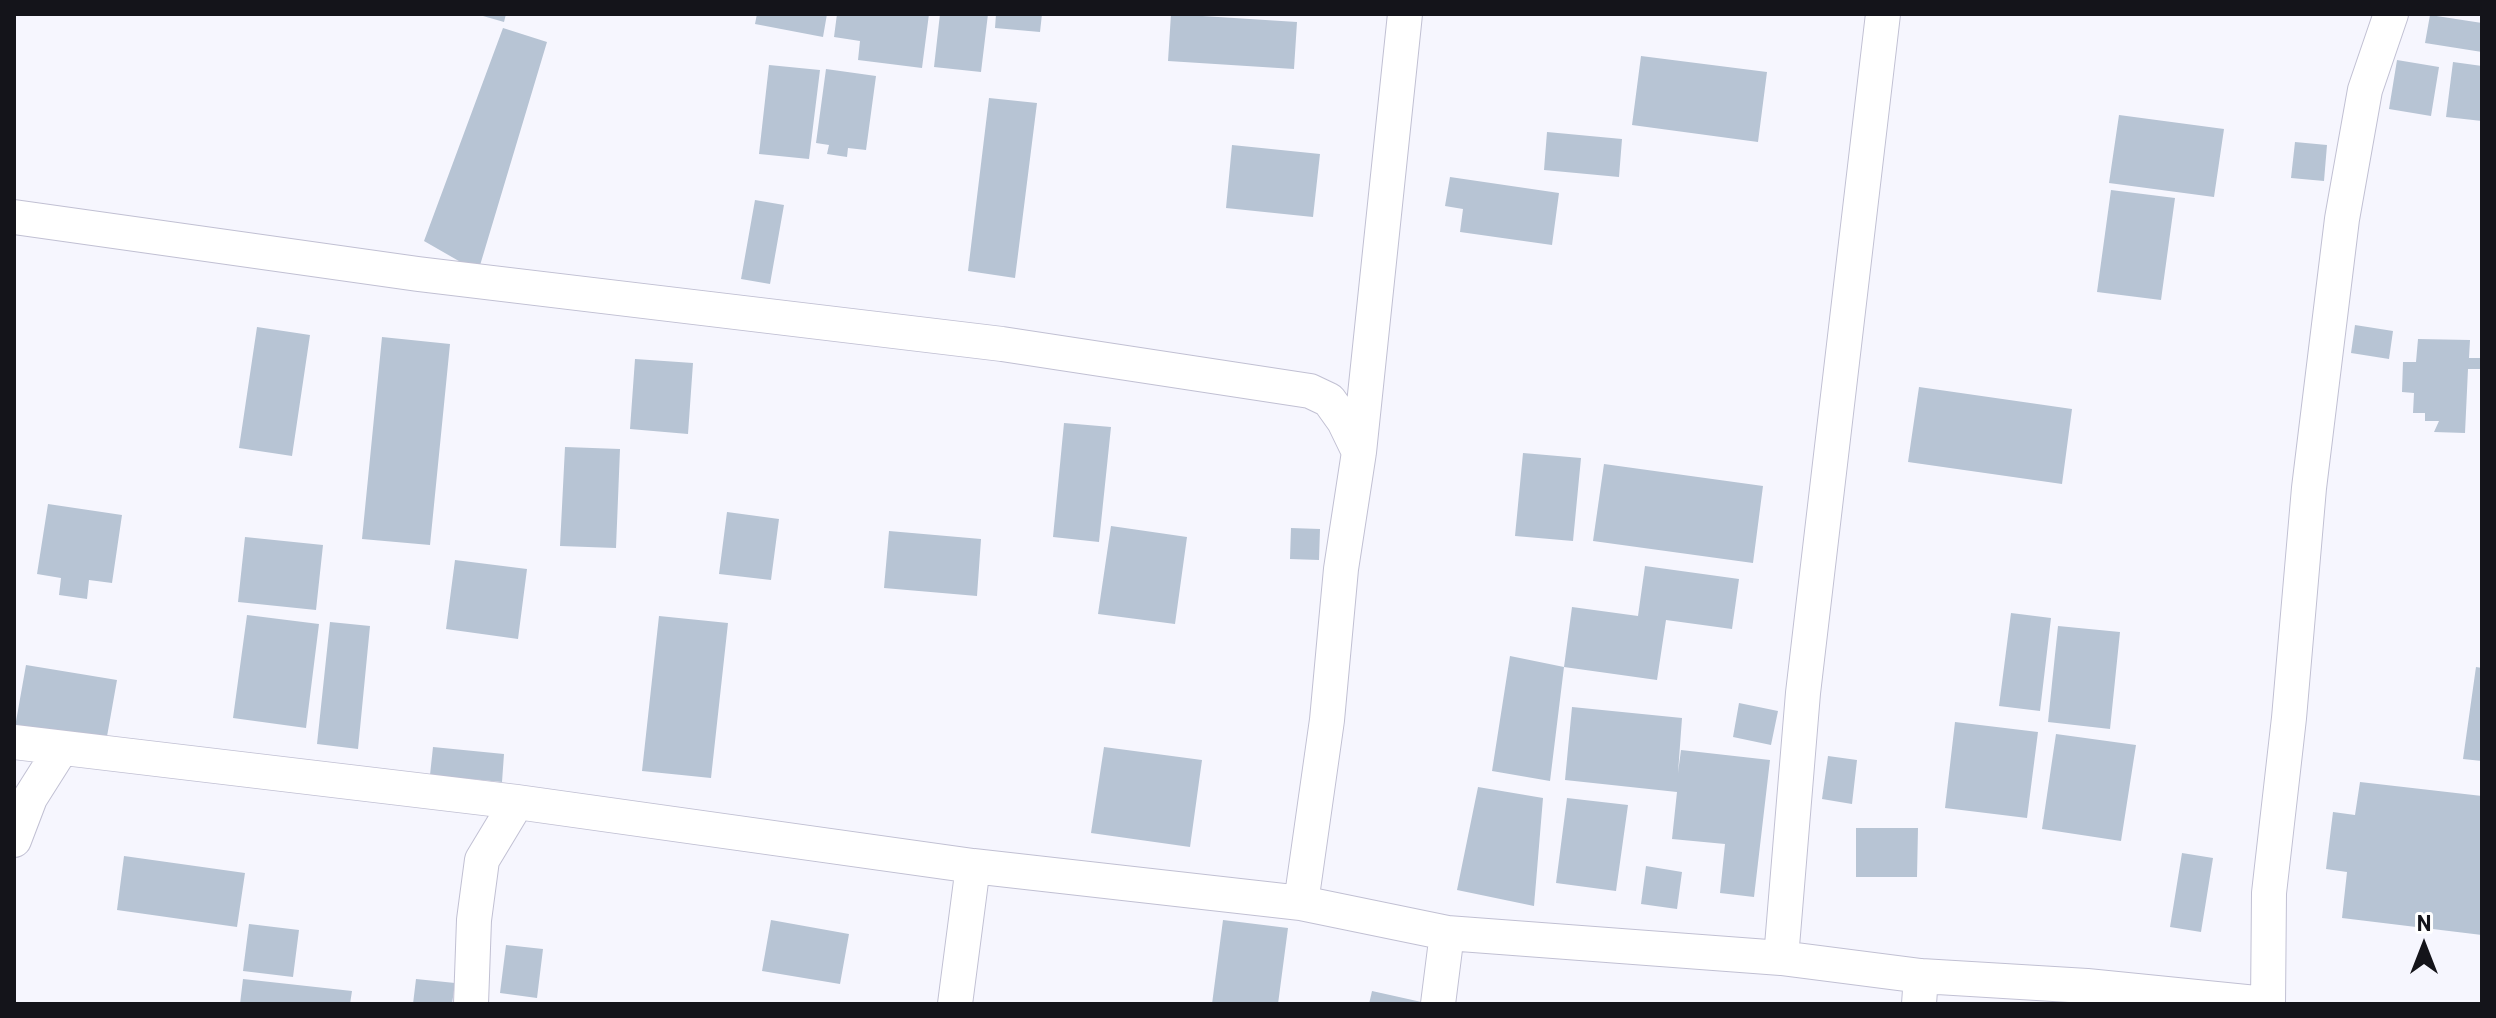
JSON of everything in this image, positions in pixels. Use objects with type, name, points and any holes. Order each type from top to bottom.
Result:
[{"type":"street","points":[[1301,903],[1327,720],[1341,569],[1359,452],[1405,14]]},
{"type":"street","points":[[1781,958],[1803,693],[1883,14]]},
{"type":"street","points":[[14,742],[517,802],[973,866],[1301,903],[1447,933],[1781,958],[1920,990],[2087,986],[2267,1004],[2269,893],[2289,718],[2309,488],[2342,219],[2365,90],[2391,14]]},
{"type":"street","points":[[14,217],[418,274],[1002,344],[1310,391],[1329,400],[1344,421],[1359,452]]},
{"type":"street","points":[[14,840],[30,798],[61,749]]},
{"type":"street","points":[[471,1004],[474,920],[482,860],[517,802]]},
{"type":"street","points":[[955,1004],[973,866]]},
{"type":"street","points":[[1438,1004],[1447,933]]},
{"type":"building","points":[[476,14],[506,14],[504,22]]},
{"type":"building","points":[[757,14],[827,14],[823,37],[755,24]]},
{"type":"building","points":[[837,14],[929,14],[922,68],[858,60],[860,41],[834,37]]},
{"type":"building","points":[[940,14],[988,14],[981,72],[934,67]]},
{"type":"building","points":[[996,14],[1042,14],[1040,32],[995,28]]},
{"type":"building","points":[[1171,14],[1297,22],[1294,69],[1168,61]]},
{"type":"building","points":[[2430,15],[2482,23],[2482,52],[2425,43]]},
{"type":"building","points":[[503,28],[547,42],[478,272],[424,241]]},
{"type":"building","points":[[1641,56],[1767,72],[1758,142],[1632,125]]},
{"type":"building","points":[[2397,60],[2439,67],[2431,116],[2389,109]]},
{"type":"building","points":[[2453,62],[2482,66],[2482,121],[2446,117]]},
{"type":"building","points":[[769,65],[820,70],[809,159],[759,154]]},
{"type":"building","points":[[826,69],[876,76],[866,150],[848,148],[847,157],[827,154],[829,145],[816,143]]},
{"type":"building","points":[[989,98],[1037,103],[1015,278],[968,271]]},
{"type":"building","points":[[2119,115],[2224,129],[2214,197],[2109,183]]},
{"type":"building","points":[[1547,132],[1622,139],[1619,177],[1544,170]]},
{"type":"building","points":[[2295,142],[2327,145],[2324,181],[2291,178]]},
{"type":"building","points":[[1232,145],[1320,154],[1313,217],[1226,208]]},
{"type":"building","points":[[1450,177],[1559,193],[1552,245],[1460,232],[1463,209],[1445,206]]},
{"type":"building","points":[[2111,190],[2175,198],[2161,300],[2097,292]]},
{"type":"building","points":[[755,200],[784,205],[770,284],[741,279]]},
{"type":"building","points":[[2355,325],[2393,331],[2389,359],[2351,353]]},
{"type":"building","points":[[257,327],[310,335],[292,456],[239,448]]},
{"type":"building","points":[[382,337],[450,344],[430,545],[362,539]]},
{"type":"building","points":[[2418,339],[2470,340],[2469,358],[2481,358],[2481,369],[2468,369],[2465,433],[2434,432],[2439,421],[2425,421],[2425,413],[2413,413],[2414,393],[2402,392],[2403,362],[2416,362]]},
{"type":"building","points":[[635,359],[693,363],[688,434],[630,429]]},
{"type":"building","points":[[1919,387],[2072,409],[2062,484],[1908,462]]},
{"type":"building","points":[[1064,423],[1111,427],[1099,542],[1053,537]]},
{"type":"building","points":[[565,447],[620,449],[616,548],[560,546]]},
{"type":"building","points":[[1523,453],[1581,458],[1573,541],[1515,536]]},
{"type":"building","points":[[1604,464],[1763,486],[1753,563],[1593,541]]},
{"type":"building","points":[[48,504],[122,515],[112,583],[89,580],[87,599],[59,595],[61,578],[37,574]]},
{"type":"building","points":[[727,512],[779,519],[771,580],[719,574]]},
{"type":"building","points":[[1111,526],[1187,537],[1175,624],[1098,614]]},
{"type":"building","points":[[1291,528],[1320,529],[1319,560],[1290,559]]},
{"type":"building","points":[[889,531],[981,539],[977,596],[884,588]]},
{"type":"building","points":[[245,537],[323,545],[316,610],[238,602]]},
{"type":"building","points":[[455,560],[527,569],[518,639],[446,629]]},
{"type":"building","points":[[1645,566],[1739,579],[1732,629],[1666,620],[1657,680],[1564,667],[1572,607],[1638,616]]},
{"type":"building","points":[[2011,613],[2051,618],[2040,711],[1999,706]]},
{"type":"building","points":[[247,615],[319,624],[306,728],[233,718]]},
{"type":"building","points":[[659,616],[728,623],[711,778],[642,771]]},
{"type":"building","points":[[330,622],[370,626],[358,749],[317,744]]},
{"type":"building","points":[[2058,626],[2120,632],[2110,729],[2048,722]]},
{"type":"building","points":[[1510,656],[1564,667],[1550,781],[1492,771]]},
{"type":"building","points":[[26,665],[117,680],[106,742],[15,727]]},
{"type":"building","points":[[2476,667],[2482,668],[2482,761],[2463,759]]},
{"type":"building","points":[[1739,703],[1778,711],[1771,745],[1733,737]]},
{"type":"building","points":[[1572,707],[1682,718],[1678,773],[1681,750],[1770,760],[1754,897],[1720,893],[1725,844],[1672,839],[1677,792],[1565,780]]},
{"type":"building","points":[[1955,722],[2038,732],[2027,818],[1945,808]]},
{"type":"building","points":[[2056,734],[2136,745],[2121,841],[2042,829]]},
{"type":"building","points":[[433,747],[504,754],[502,782],[430,775]]},
{"type":"building","points":[[1104,747],[1202,760],[1190,847],[1091,833]]},
{"type":"building","points":[[1828,756],[1857,760],[1852,804],[1822,799]]},
{"type":"building","points":[[2360,782],[2482,796],[2482,935],[2342,918],[2347,872],[2326,869],[2333,812],[2355,815]]},
{"type":"building","points":[[1478,787],[1543,798],[1534,906],[1457,890]]},
{"type":"building","points":[[1567,798],[1628,805],[1616,891],[1556,883]]},
{"type":"building","points":[[1856,828],[1918,828],[1917,877],[1856,877]]},
{"type":"building","points":[[2182,853],[2213,858],[2201,932],[2170,927]]},
{"type":"building","points":[[124,856],[245,873],[237,927],[117,910]]},
{"type":"building","points":[[1646,866],[1682,872],[1677,909],[1641,904]]},
{"type":"building","points":[[771,920],[849,934],[840,984],[762,971]]},
{"type":"building","points":[[1223,920],[1288,928],[1278,1004],[1212,1004]]},
{"type":"building","points":[[249,924],[299,930],[293,977],[243,971]]},
{"type":"building","points":[[506,945],[543,949],[537,998],[500,993]]},
{"type":"building","points":[[243,979],[352,991],[350,1004],[240,1004]]},
{"type":"building","points":[[416,979],[455,983],[452,1004],[413,1004]]},
{"type":"building","points":[[1372,991],[1426,1003],[1426,1004],[1369,1004]]}]
